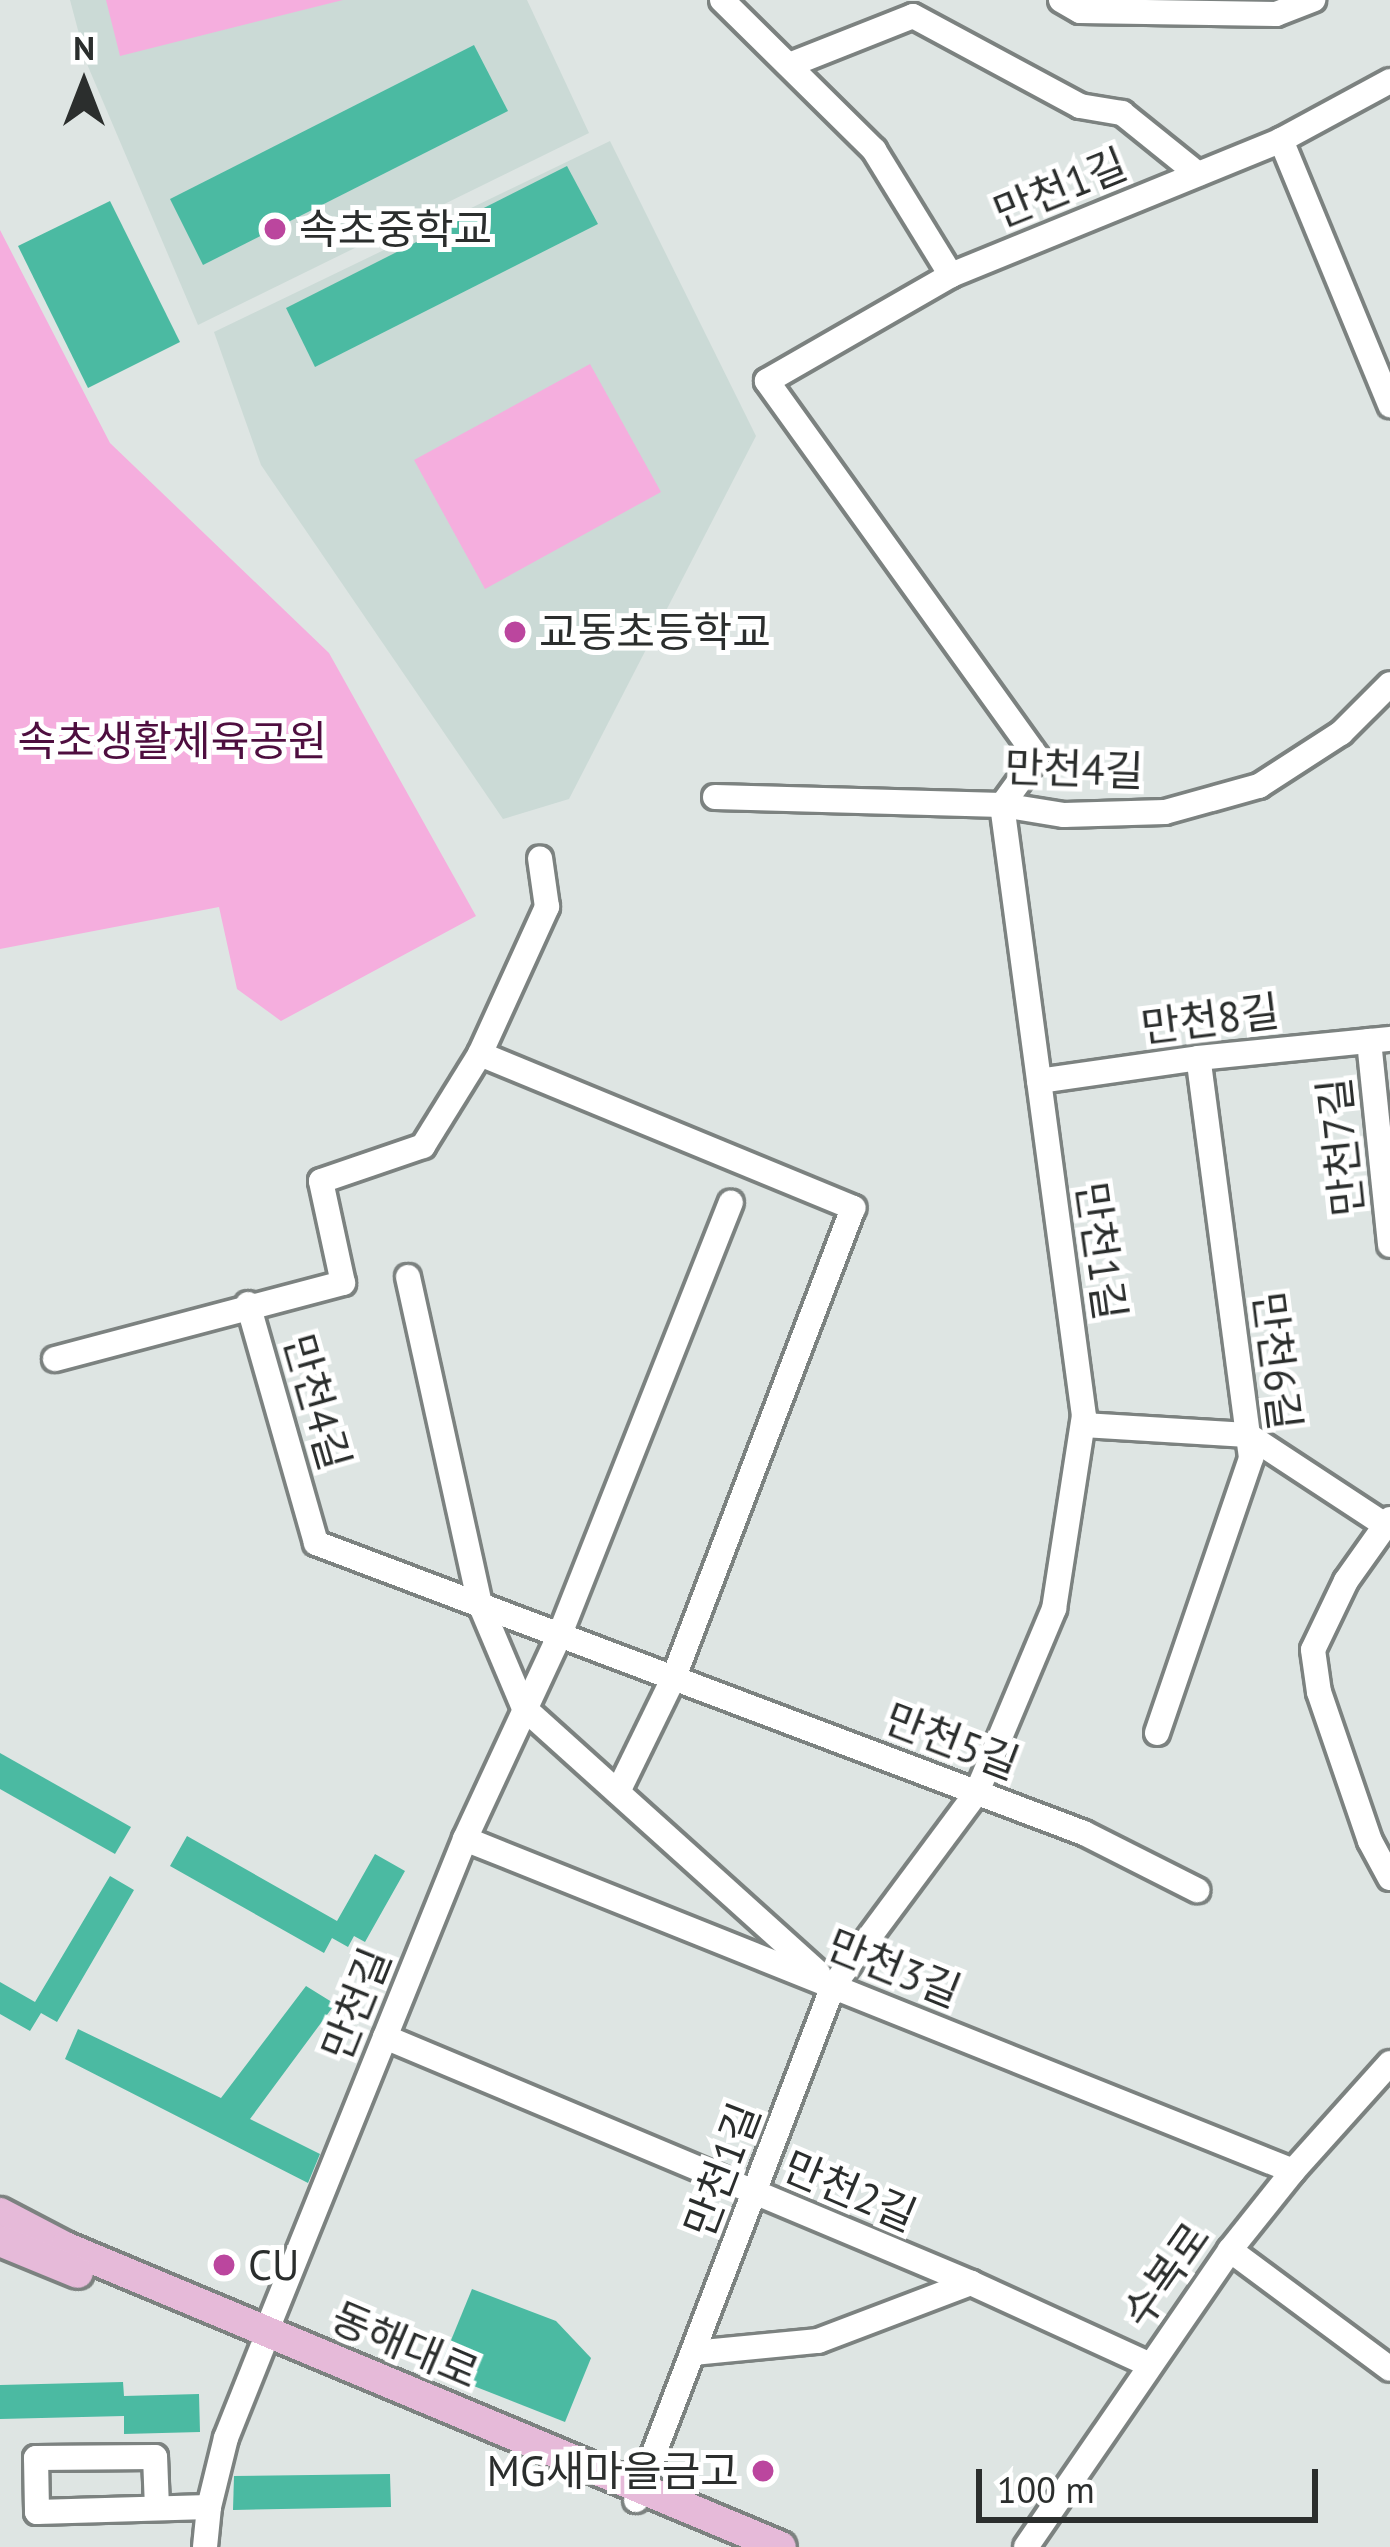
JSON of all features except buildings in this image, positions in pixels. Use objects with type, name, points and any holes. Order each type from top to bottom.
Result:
[{"type":"main road","name":"동해대로","points":[[0,2213],[264,2340],[752,2547]]},
{"type":"main road","name":"동해대로","points":[[6,2247],[264,2340]]},
{"type":"main road","name":"동해대로","points":[[638,2495],[781,2547]]},
{"type":"street","points":[[722,0],[792,64],[874,150],[951,275]]},
{"type":"street","points":[[1061,0],[1080,11],[1276,14],[1313,0]]},
{"type":"street","name":"만천1길","points":[[792,64],[913,16],[1080,106],[1122,112],[1198,174]]},
{"type":"street","name":"만천1길","points":[[638,2495],[833,1986],[977,1792],[1054,1609],[1083,1425],[1002,805],[1037,757],[766,381],[951,275],[1281,140],[1390,81]]},
{"type":"street","points":[[1281,140],[1390,405]]},
{"type":"street","name":"만천4길","points":[[715,797],[1002,805],[1064,815],[1166,812],[1259,786],[1341,733],[1390,684]]},
{"type":"street","name":"만천4길","points":[[480,1604],[316,1543],[248,1304],[343,1283],[321,1181],[423,1146],[480,1054],[547,907],[540,858]]},
{"type":"street","name":"만천8길","points":[[1039,1082],[1198,1058],[1379,1040]]},
{"type":"street","name":"만천7길","points":[[1379,1040],[1390,1245]]},
{"type":"street","points":[[480,1054],[853,1208],[674,1677],[618,1792]]},
{"type":"street","name":"만천6길","points":[[1157,1733],[1251,1458],[1198,1058]]},
{"type":"street","name":"만천길","points":[[205,2547],[208,2507],[226,2438],[264,2340],[465,1839],[560,1634],[730,1203]]},
{"type":"street","points":[[407,1277],[480,1604],[524,1708],[833,1986]]},
{"type":"street","points":[[56,1359],[248,1304]]},
{"type":"street","points":[[1083,1425],[1248,1435],[1387,1522],[1346,1581],[1312,1650],[1319,1692],[1370,1840],[1390,1878]]},
{"type":"street","name":"만천5길","points":[[480,1604],[1084,1833],[1197,1890]]},
{"type":"street","name":"만천3길","points":[[465,1839],[1292,2170]]},
{"type":"street","name":"만천2길","points":[[385,2037],[971,2283],[1150,2366]]},
{"type":"street","name":"수복로","points":[[1026,2547],[1230,2250],[1292,2170],[1390,2063]]},
{"type":"street","points":[[1230,2250],[1390,2369]]},
{"type":"street","points":[[693,2353],[818,2341],[971,2283]]},
{"type":"street","points":[[1369,2353],[1390,2335]]},
{"type":"street","points":[[157,2508],[154,2457],[36,2458],[37,2512],[208,2507]]},
{"type":"shaded area","name":"속초중학교","points":[[70,0],[527,0],[589,133],[198,325],[87,64]]},
{"type":"shaded area","name":"교동초등학교","points":[[610,141],[756,436],[569,799],[503,819],[261,465],[214,332]]},
{"type":"green space","points":[[106,0],[343,0],[120,56]]},
{"type":"green space","name":"속초생활체육공원","points":[[0,230],[110,443],[329,653],[476,916],[281,1021],[237,989],[219,907],[0,949]]},
{"type":"green space","points":[[590,364],[661,492],[485,589],[414,460]]},
{"type":"place","name":"속초중학교","points":[[275,229]]},
{"type":"place","name":"교동초등학교","points":[[515,632]]},
{"type":"place","name":"CU","points":[[224,2265]]},
{"type":"place","name":"MG새마을금고","points":[[763,2471]]}]
